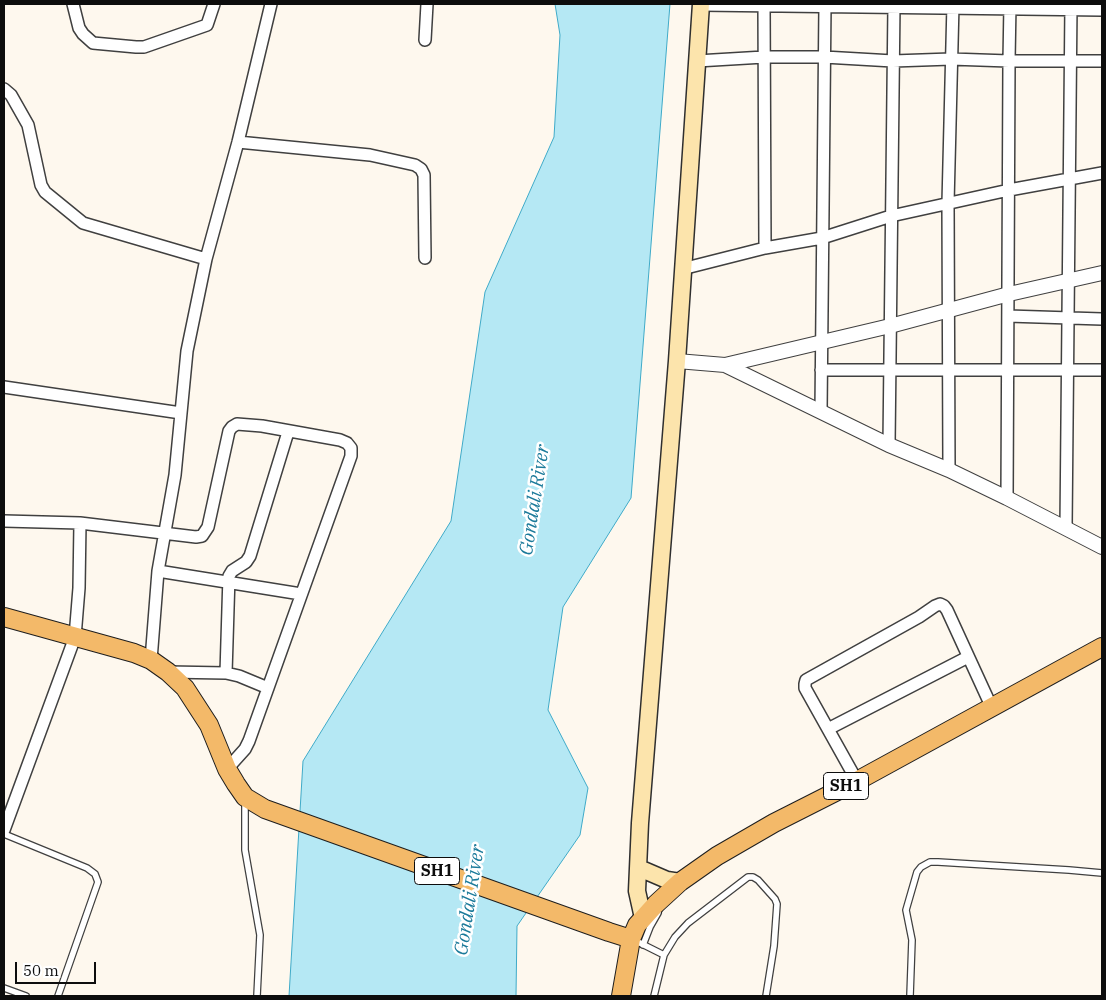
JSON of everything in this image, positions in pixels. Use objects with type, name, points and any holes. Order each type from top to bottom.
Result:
[{"type":"main road","points":[[643,918],[636,891],[640,823],[677,361],[701,5]]},
{"type":"main road","name":"SH1","points":[[4,618],[134,653],[151,660],[168,672],[185,688],[210,725],[227,769],[245,797],[265,809],[637,942],[637,925],[643,918],[680,882],[717,856],[774,823],[857,781],[1102,647]]},
{"type":"main road","points":[[638,868],[667,880],[680,882]]},
{"type":"main road","points":[[622,996],[637,942]]},
{"type":"street","points":[[73,4],[82,34],[93,43],[136,48],[144,47],[207,25],[214,4]]},
{"type":"street","points":[[151,660],[158,571],[175,475],[188,351],[206,259],[238,142],[271,4]]},
{"type":"street","points":[[425,40],[427,4]]},
{"type":"street","points":[[701,5],[1071,6],[1102,10]]},
{"type":"street","points":[[764,5],[765,248]]},
{"type":"street","points":[[821,412],[825,5]]},
{"type":"street","points":[[889,445],[894,5]]},
{"type":"street","points":[[949,470],[948,369],[950,311],[948,203],[953,6]]},
{"type":"street","points":[[1008,498],[1007,370],[1010,6]]},
{"type":"street","points":[[1066,528],[1070,279],[1071,6]]},
{"type":"street","points":[[697,60],[764,57],[824,57],[893,61],[1102,60]]},
{"type":"street","points":[[4,89],[10,95],[28,125],[41,185],[45,192],[88,225],[206,259]]},
{"type":"street","points":[[238,142],[370,155],[415,165],[421,169],[424,175],[425,258]]},
{"type":"street","points":[[682,269],[765,248],[822,238],[891,216],[1009,190],[1102,173]]},
{"type":"street","points":[[677,361],[726,365],[950,311],[1008,294],[1102,273]]},
{"type":"street","points":[[1008,316],[1102,319]]},
{"type":"street","points":[[726,365],[889,445],[949,470],[1008,498],[1102,546]]},
{"type":"street","points":[[821,370],[1102,370]]},
{"type":"street","points":[[4,387],[181,413]]},
{"type":"street","points":[[4,521],[80,523],[196,537],[202,536],[206,533],[208,527],[229,432],[232,427],[237,424],[262,426],[340,440],[347,443],[351,448],[351,456],[300,594],[268,688],[245,749],[227,769]]},
{"type":"street","points":[[226,673],[228,582],[232,571],[246,562],[250,556],[288,432]]},
{"type":"street","points":[[4,830],[75,637],[79,588],[80,523]]},
{"type":"street","points":[[158,571],[300,594]]},
{"type":"street","points":[[857,781],[805,688],[806,680],[919,617],[935,606],[940,604],[947,610],[992,708]]},
{"type":"street","points":[[828,729],[968,657]]},
{"type":"street","points":[[168,672],[226,673],[239,676],[268,688]]},
{"type":"lane","points":[[245,797],[245,850],[260,935],[257,996]]},
{"type":"lane","points":[[4,834],[87,868],[95,874],[98,882],[58,996]]},
{"type":"lane","points":[[910,996],[912,940],[906,910],[917,872],[921,867],[930,862],[938,862],[1102,873]]},
{"type":"lane","points":[[654,996],[664,955],[674,937],[688,923],[748,877],[758,880],[775,899],[777,904],[774,946],[766,996]]},
{"type":"lane","points":[[664,896],[662,905],[650,927],[637,942],[664,955]]},
{"type":"lane","points":[[4,988],[26,996]]},
{"type":"water","name":"Gondali River","points":[[555,4],[670,4],[631,498],[563,607],[548,710],[588,788],[580,835],[517,926],[516,996],[289,996],[303,761],[451,521],[485,292],[554,137],[560,35]]}]
